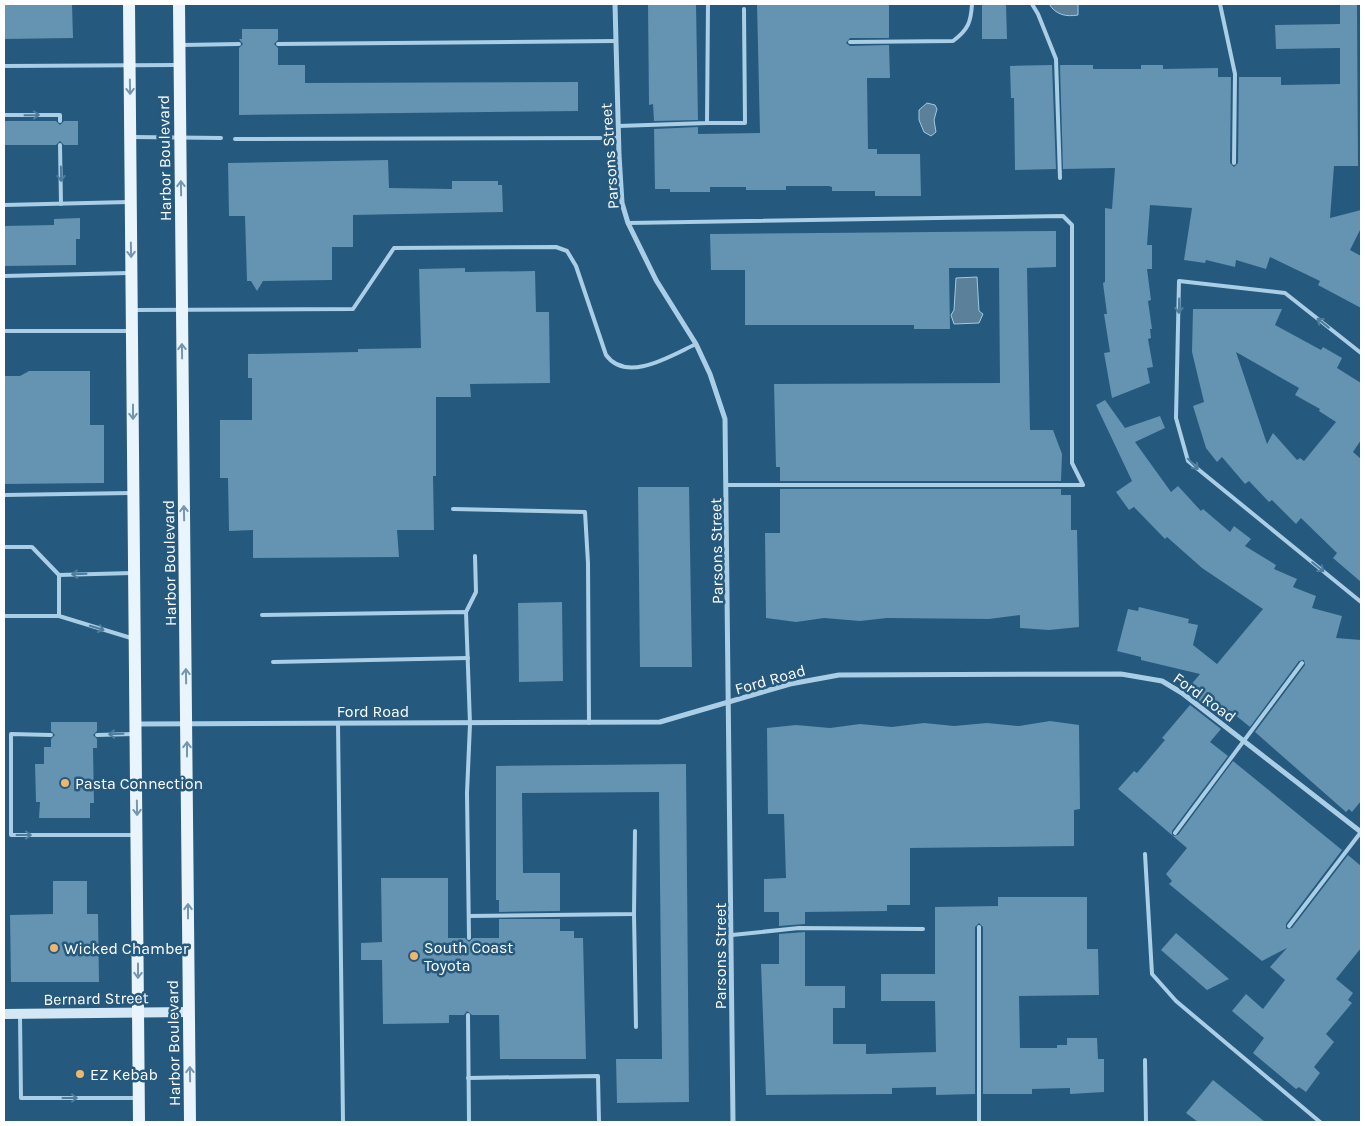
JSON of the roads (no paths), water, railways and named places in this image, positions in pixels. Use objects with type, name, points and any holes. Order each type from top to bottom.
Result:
[{"type":"main road","name":"Harbor Boulevard","points":[[129,4],[139,1122]]},
{"type":"main road","name":"Harbor Boulevard","points":[[179,4],[190,1122]]},
{"type":"street","name":"Parsons Street","points":[[615,4],[618,138],[622,203],[628,223],[656,280],[696,344],[710,374],[726,419],[734,1122]]},
{"type":"street","name":"Ford Road","points":[[136,729],[187,724],[660,722],[790,684],[839,675],[1121,674],[1162,681],[1182,693],[1361,832]]},
{"type":"street","name":"Bernard Street","points":[[4,1014],[189,1012]]},
{"type":"lane","points":[[707,123],[708,4]]},
{"type":"lane","points":[[850,42],[954,41],[967,31],[972,16],[972,4]]},
{"type":"lane","points":[[1032,4],[1056,59],[1060,178]]},
{"type":"lane","points":[[1220,4],[1235,74],[1234,163]]},
{"type":"lane","points":[[618,126],[746,123],[744,8]]},
{"type":"lane","points":[[278,44],[616,41]]},
{"type":"lane","points":[[179,45],[239,44]]},
{"type":"lane","points":[[4,66],[180,65]]},
{"type":"lane","points":[[4,116],[60,115],[60,121]]},
{"type":"lane","points":[[130,137],[221,138]]},
{"type":"lane","points":[[235,139],[618,138]]},
{"type":"lane","points":[[60,145],[61,204]]},
{"type":"lane","points":[[4,205],[131,202]]},
{"type":"lane","points":[[628,223],[1063,216],[1072,225],[1072,463],[1083,485],[728,485]]},
{"type":"lane","points":[[132,310],[353,309],[394,248],[556,247],[567,251],[576,266],[606,355],[612,362],[624,367],[639,367],[696,344]]},
{"type":"lane","points":[[4,276],[131,273]]},
{"type":"lane","points":[[1361,353],[1285,293],[1179,281],[1176,418],[1188,461],[1361,602]]},
{"type":"lane","points":[[4,331],[132,330]]},
{"type":"lane","points":[[4,495],[133,493]]},
{"type":"lane","points":[[452,508],[585,512],[588,563],[589,723]]},
{"type":"lane","points":[[4,547],[32,547],[59,575],[59,616]]},
{"type":"lane","points":[[469,938],[467,793],[470,724],[466,612],[476,592],[475,556]]},
{"type":"lane","points":[[59,575],[134,572]]},
{"type":"lane","points":[[262,615],[466,612]]},
{"type":"lane","points":[[4,616],[59,616],[135,640]]},
{"type":"lane","points":[[273,662],[468,658]]},
{"type":"lane","points":[[1175,833],[1302,664]]},
{"type":"lane","points":[[338,723],[343,1122]]},
{"type":"lane","points":[[97,735],[136,729]]},
{"type":"lane","points":[[51,735],[11,734],[11,835],[137,835]]},
{"type":"lane","points":[[635,831],[636,1027]]},
{"type":"lane","points":[[1289,926],[1361,832]]},
{"type":"lane","points":[[1145,854],[1152,974],[1176,1001],[1320,1122]]},
{"type":"lane","points":[[469,916],[634,914]]},
{"type":"lane","points":[[979,927],[979,1122]]},
{"type":"lane","points":[[732,935],[799,928],[923,929]]},
{"type":"lane","points":[[20,1014],[21,1098],[139,1098]]},
{"type":"lane","points":[[468,1015],[469,1122]]},
{"type":"lane","points":[[1145,1060],[1146,1122]]},
{"type":"lane","points":[[468,1078],[598,1076],[598,1122]]},
{"type":"water","points":[[1049,4],[1078,4],[1078,15],[1069,16],[1062,14],[1055,11]]},
{"type":"water","points":[[927,103],[935,105],[937,109],[934,120],[936,132],[931,136],[924,132],[919,120],[919,110]]},
{"type":"water","points":[[977,277],[979,311],[983,314],[979,323],[954,324],[951,315],[954,310],[956,278]]},
{"type":"place","name":"Pasta Connection","points":[[65,783]]},
{"type":"place","name":"Wicked Chamber","points":[[54,948]]},
{"type":"place","name":"South Coast Toyota","points":[[414,956]]},
{"type":"place","name":"EZ Kebab","points":[[80,1074]]}]
